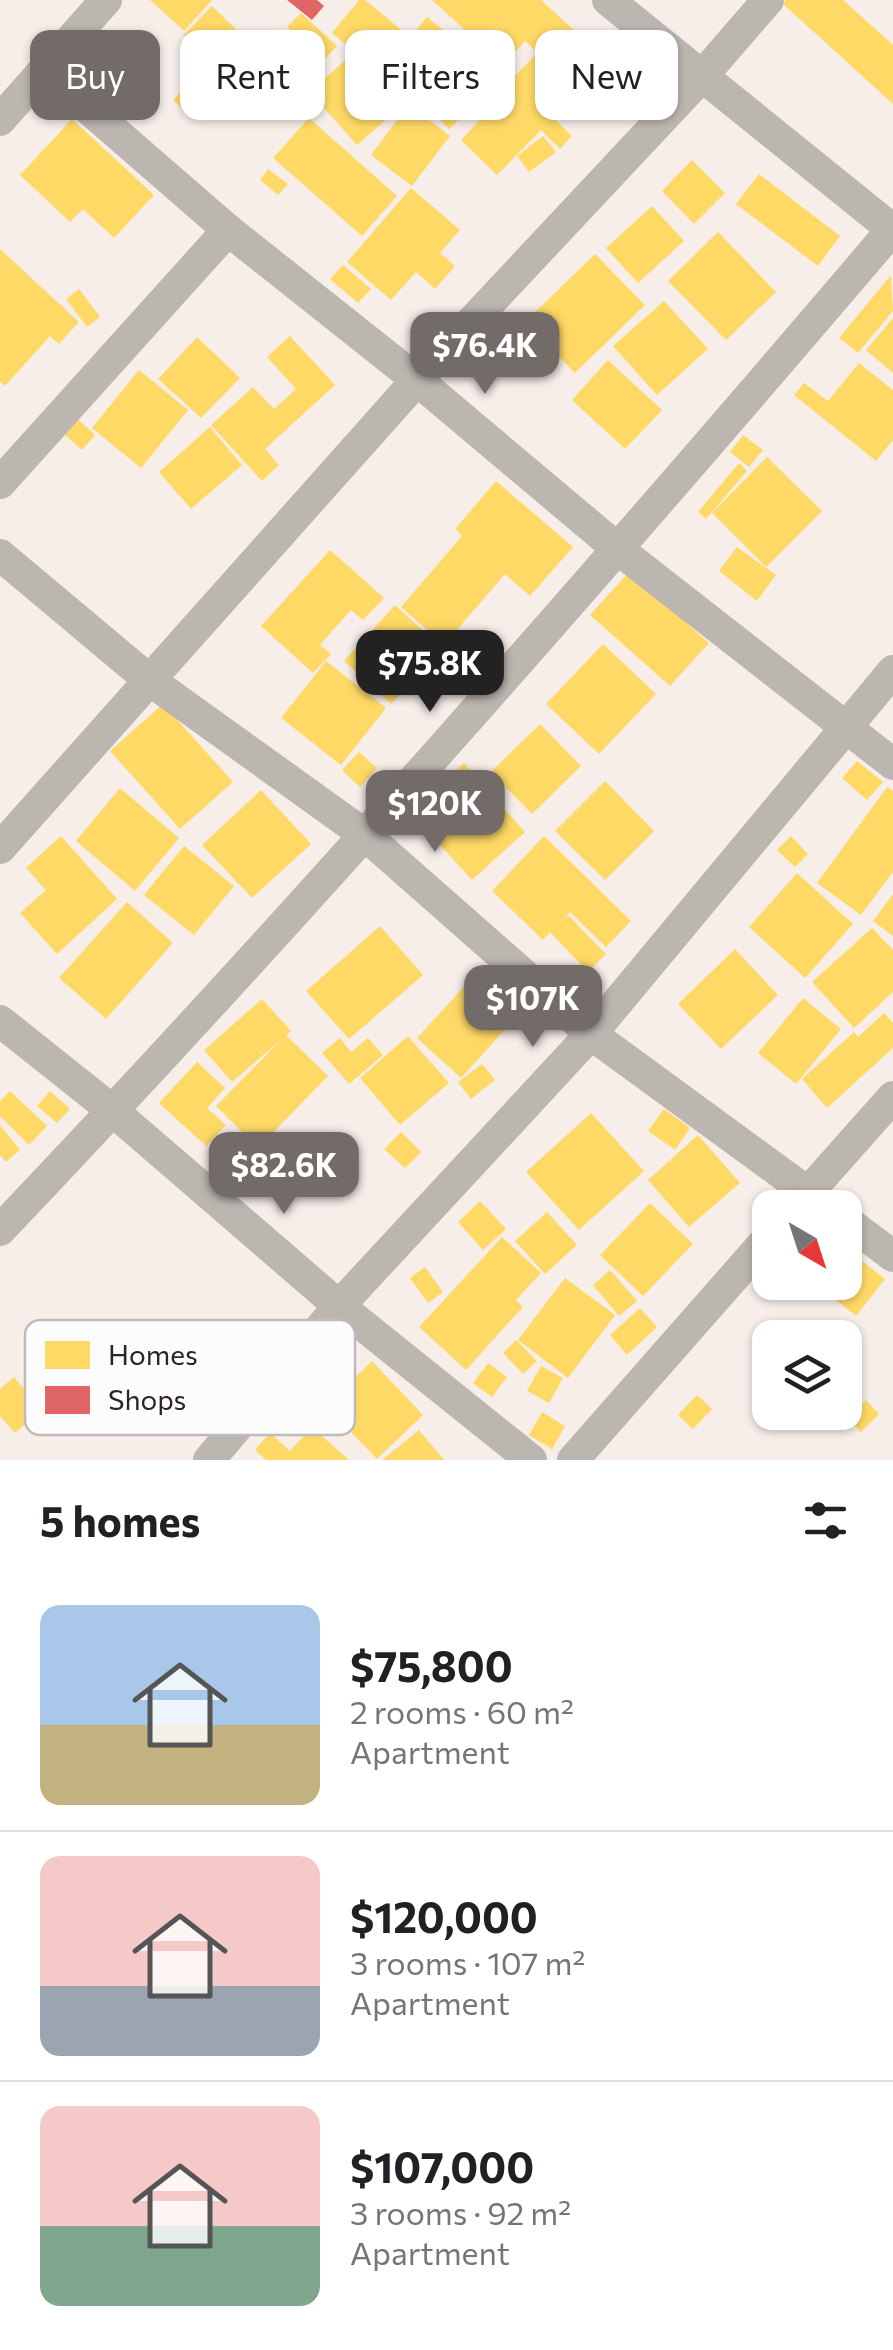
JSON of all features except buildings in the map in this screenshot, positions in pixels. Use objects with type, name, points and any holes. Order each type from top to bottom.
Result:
[{"type":"street","points":[[80,30],[106,0]]},
{"type":"street","points":[[0,1230],[365,835],[619,550],[892,230],[608,0]]},
{"type":"street","points":[[0,848],[417,380],[704,75],[768,0]]},
{"type":"street","points":[[0,120],[30,87]]},
{"type":"street","points":[[101,120],[228,230],[417,380],[619,550],[893,764]]},
{"type":"street","points":[[0,483],[228,230]]},
{"type":"street","points":[[0,554],[148,680],[365,835],[591,1034],[795,1190]]},
{"type":"street","points":[[327,1320],[591,1034],[893,671]]},
{"type":"street","points":[[0,1021],[113,1111],[339,1306],[531,1460]]},
{"type":"street","points":[[820,1190],[893,1097]]},
{"type":"street","points":[[862,1233],[893,1256]]},
{"type":"street","points":[[573,1460],[752,1256]]},
{"type":"street","points":[[210,1460],[231,1435]]}]
